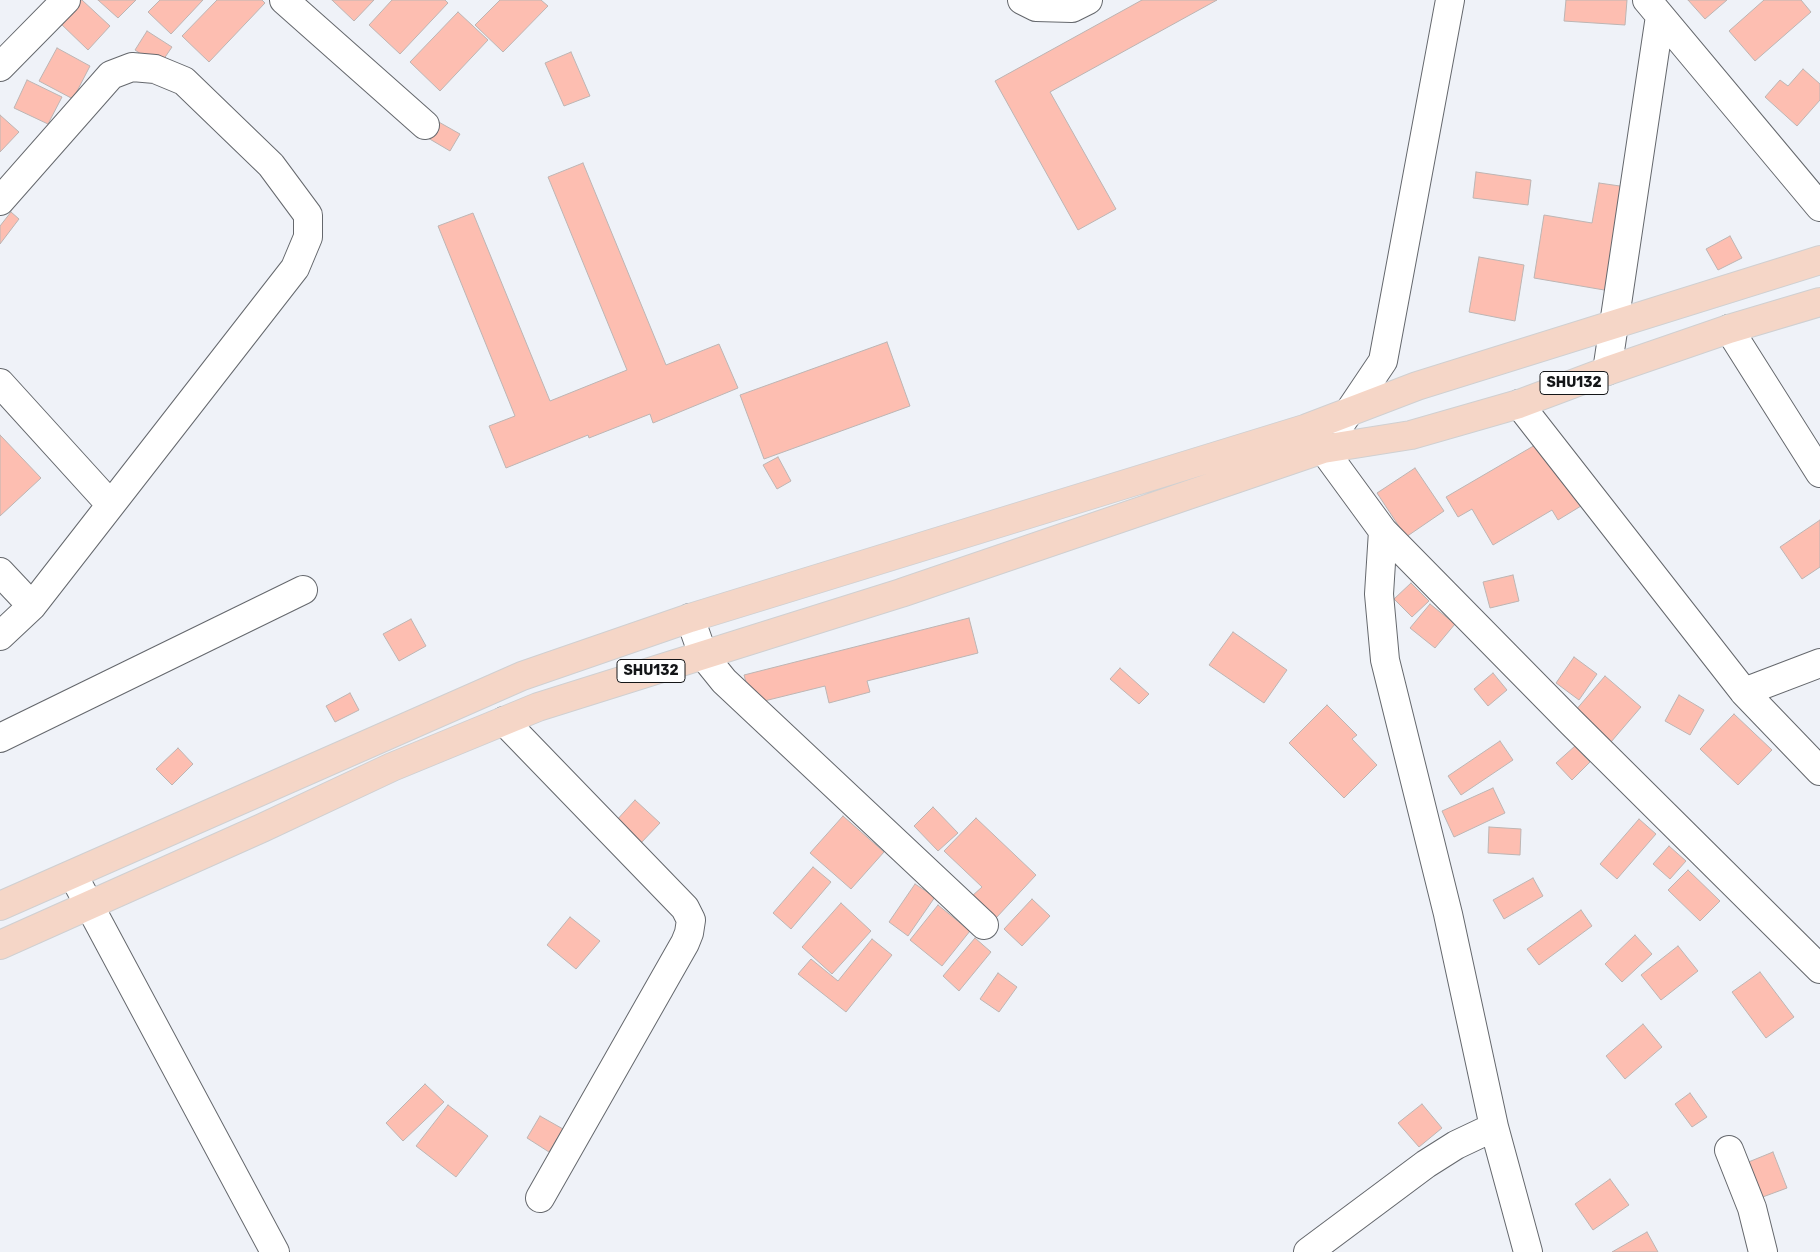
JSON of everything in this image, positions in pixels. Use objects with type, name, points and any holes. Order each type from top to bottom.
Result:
[{"type":"main road","points":[[1349,412],[1417,386],[1820,260]]},
{"type":"main road","name":"SHU132","points":[[0,906],[522,676],[690,618],[1314,435],[1411,434],[1519,404],[1729,329],[1820,302]]},
{"type":"main road","name":"SHU132","points":[[0,945],[90,906],[392,767],[504,720],[538,707],[901,593],[1314,435]]},
{"type":"street","points":[[0,67],[66,0]]},
{"type":"street","points":[[284,0],[425,125]]},
{"type":"street","points":[[1022,0],[1036,7],[1072,8],[1088,0]]},
{"type":"street","points":[[1450,0],[1383,361],[1349,412],[1314,435],[1383,531],[1820,969]]},
{"type":"street","points":[[1654,8],[1820,206]]},
{"type":"street","points":[[1607,371],[1654,8]]},
{"type":"street","points":[[0,201],[111,75],[132,67],[155,69],[184,81],[271,165],[308,215],[308,238],[296,268],[32,606],[0,636]]},
{"type":"street","points":[[1729,329],[1820,473]]},
{"type":"street","points":[[0,383],[110,504]]},
{"type":"street","points":[[1519,404],[1744,692],[1820,771]]},
{"type":"street","points":[[1383,531],[1379,594],[1385,660],[1448,914],[1494,1127],[1528,1252]]},
{"type":"street","points":[[0,572],[32,606]]},
{"type":"street","points":[[0,738],[303,590]]},
{"type":"street","points":[[690,618],[703,655],[724,681],[984,925]]},
{"type":"street","points":[[1744,692],[1820,663]]},
{"type":"street","points":[[504,720],[685,908],[690,920],[689,933],[685,943],[540,1198]]},
{"type":"street","points":[[73,875],[275,1252]]},
{"type":"street","points":[[1308,1252],[1426,1164],[1456,1145],[1494,1127]]},
{"type":"street","points":[[1729,1150],[1752,1208],[1763,1252]]},
{"type":"building","points":[[78,0],[82,0],[110,26],[88,50],[58,21]]},
{"type":"building","points":[[98,0],[136,0],[118,18]]},
{"type":"building","points":[[160,0],[203,0],[171,34],[148,12]]},
{"type":"building","points":[[217,0],[262,0],[265,3],[209,62],[182,36]]},
{"type":"building","points":[[332,0],[374,0],[354,21]]},
{"type":"building","points":[[392,0],[445,0],[448,3],[400,54],[369,25]]},
{"type":"building","points":[[500,0],[541,0],[548,6],[503,52],[475,25]]},
{"type":"building","points":[[1142,0],[1217,0],[1050,92],[1116,209],[1078,230],[995,81]]},
{"type":"building","points":[[1566,0],[1627,0],[1625,25],[1564,21]]},
{"type":"building","points":[[1688,0],[1727,0],[1705,19]]},
{"type":"building","points":[[1764,0],[1801,0],[1811,12],[1755,61],[1729,31]]},
{"type":"building","points":[[458,12],[488,40],[440,91],[410,62]]},
{"type":"building","points":[[147,31],[172,47],[159,66],[135,50]]},
{"type":"building","points":[[57,48],[90,66],[73,99],[39,81]]},
{"type":"building","points":[[571,52],[590,96],[564,106],[545,63]]},
{"type":"building","points":[[1803,69],[1820,84],[1820,100],[1797,126],[1765,97],[1780,80],[1788,86]]},
{"type":"building","points":[[27,80],[62,97],[48,124],[14,108]]},
{"type":"building","points":[[0,115],[19,132],[0,152]]},
{"type":"building","points":[[437,121],[460,134],[450,151],[428,138]]},
{"type":"building","points":[[583,163],[666,365],[719,344],[738,388],[653,423],[650,414],[589,438],[588,435],[506,468],[489,426],[515,416],[438,226],[473,213],[550,401],[627,370],[548,177]]},
{"type":"building","points":[[1476,172],[1531,180],[1528,205],[1473,198]]},
{"type":"building","points":[[1599,183],[1627,187],[1610,291],[1534,278],[1544,215],[1592,223]]},
{"type":"building","points":[[11,212],[19,219],[0,244],[0,226]]},
{"type":"building","points":[[1730,236],[1742,258],[1718,270],[1706,249]]},
{"type":"building","points":[[1479,257],[1524,265],[1515,321],[1469,312]]},
{"type":"building","points":[[887,342],[910,406],[764,459],[740,395]]},
{"type":"building","points":[[0,435],[41,478],[0,516]]},
{"type":"building","points":[[1542,441],[1581,506],[1558,520],[1552,510],[1493,545],[1472,509],[1458,517],[1446,497]]},
{"type":"building","points":[[778,457],[791,481],[777,489],[763,465]]},
{"type":"building","points":[[1415,468],[1444,511],[1406,537],[1377,493]]},
{"type":"building","points":[[1820,520],[1820,567],[1802,579],[1780,547]]},
{"type":"building","points":[[1513,575],[1519,601],[1490,608],[1483,582]]},
{"type":"building","points":[[1411,583],[1429,601],[1412,617],[1394,599]]},
{"type":"building","points":[[1430,604],[1455,624],[1435,648],[1410,628]]},
{"type":"building","points":[[969,618],[978,653],[867,681],[870,692],[829,703],[825,686],[752,704],[744,675]]},
{"type":"building","points":[[411,619],[426,646],[399,661],[383,634]]},
{"type":"building","points":[[1233,632],[1287,670],[1264,703],[1209,665]]},
{"type":"building","points":[[1574,657],[1597,674],[1579,700],[1556,683]]},
{"type":"building","points":[[1120,668],[1149,694],[1139,704],[1110,679]]},
{"type":"building","points":[[1493,673],[1507,690],[1488,706],[1474,689]]},
{"type":"building","points":[[1605,676],[1641,707],[1611,742],[1575,711]]},
{"type":"building","points":[[350,693],[359,710],[335,722],[326,706]]},
{"type":"building","points":[[1679,695],[1704,710],[1690,735],[1665,721]]},
{"type":"building","points":[[1327,705],[1357,735],[1352,739],[1377,765],[1344,798],[1289,743]]},
{"type":"building","points":[[1734,714],[1772,750],[1738,785],[1700,749]]},
{"type":"building","points":[[1500,741],[1513,760],[1461,795],[1448,776]]},
{"type":"building","points":[[1575,746],[1590,762],[1572,780],[1556,763]]},
{"type":"building","points":[[178,748],[193,764],[172,785],[156,769]]},
{"type":"building","points":[[1493,788],[1505,813],[1454,837],[1442,811]]},
{"type":"building","points":[[635,800],[660,823],[640,844],[615,822]]},
{"type":"building","points":[[933,807],[958,833],[938,851],[914,826]]},
{"type":"building","points":[[843,816],[884,852],[851,889],[810,853]]},
{"type":"building","points":[[976,818],[1036,875],[996,918],[972,896],[982,887],[944,851]]},
{"type":"building","points":[[1639,819],[1656,834],[1617,879],[1600,864]]},
{"type":"building","points":[[1489,827],[1521,829],[1520,855],[1488,853]]},
{"type":"building","points":[[1669,846],[1686,861],[1670,879],[1653,864]]},
{"type":"building","points":[[813,867],[831,882],[791,929],[773,913]]},
{"type":"building","points":[[1688,870],[1720,901],[1700,921],[1668,890]]},
{"type":"building","points":[[1533,878],[1543,896],[1504,919],[1493,900]]},
{"type":"building","points":[[915,884],[935,897],[908,936],[889,922]]},
{"type":"building","points":[[1032,899],[1050,916],[1022,946],[1004,929]]},
{"type":"building","points":[[841,903],[871,931],[832,974],[802,947]]},
{"type":"building","points":[[938,905],[970,931],[942,966],[910,940]]},
{"type":"building","points":[[1581,910],[1592,926],[1539,965],[1527,949]]},
{"type":"building","points":[[570,917],[600,941],[576,969],[547,945]]},
{"type":"building","points":[[1635,935],[1652,954],[1622,982],[1605,964]]},
{"type":"building","points":[[975,938],[991,952],[959,991],[943,976]]},
{"type":"building","points":[[872,939],[892,955],[846,1012],[798,974],[811,959],[838,981]]},
{"type":"building","points":[[1678,946],[1698,971],[1661,1000],[1641,975]]},
{"type":"building","points":[[1760,972],[1794,1017],[1766,1038],[1732,992]]},
{"type":"building","points":[[998,973],[1017,987],[999,1012],[980,999]]},
{"type":"building","points":[[1643,1024],[1662,1047],[1625,1079],[1606,1056]]},
{"type":"building","points":[[425,1084],[444,1102],[403,1141],[386,1123]]},
{"type":"building","points":[[1690,1093],[1707,1117],[1692,1127],[1675,1104]]},
{"type":"building","points":[[1422,1104],[1442,1128],[1419,1147],[1398,1123]]},
{"type":"building","points":[[448,1105],[488,1136],[456,1177],[416,1146]]},
{"type":"building","points":[[540,1116],[563,1129],[549,1152],[527,1138]]},
{"type":"building","points":[[1773,1152],[1787,1188],[1760,1198],[1746,1163]]},
{"type":"building","points":[[1610,1179],[1629,1205],[1593,1230],[1575,1204]]},
{"type":"building","points":[[1647,1232],[1658,1252],[1612,1252]]}]
